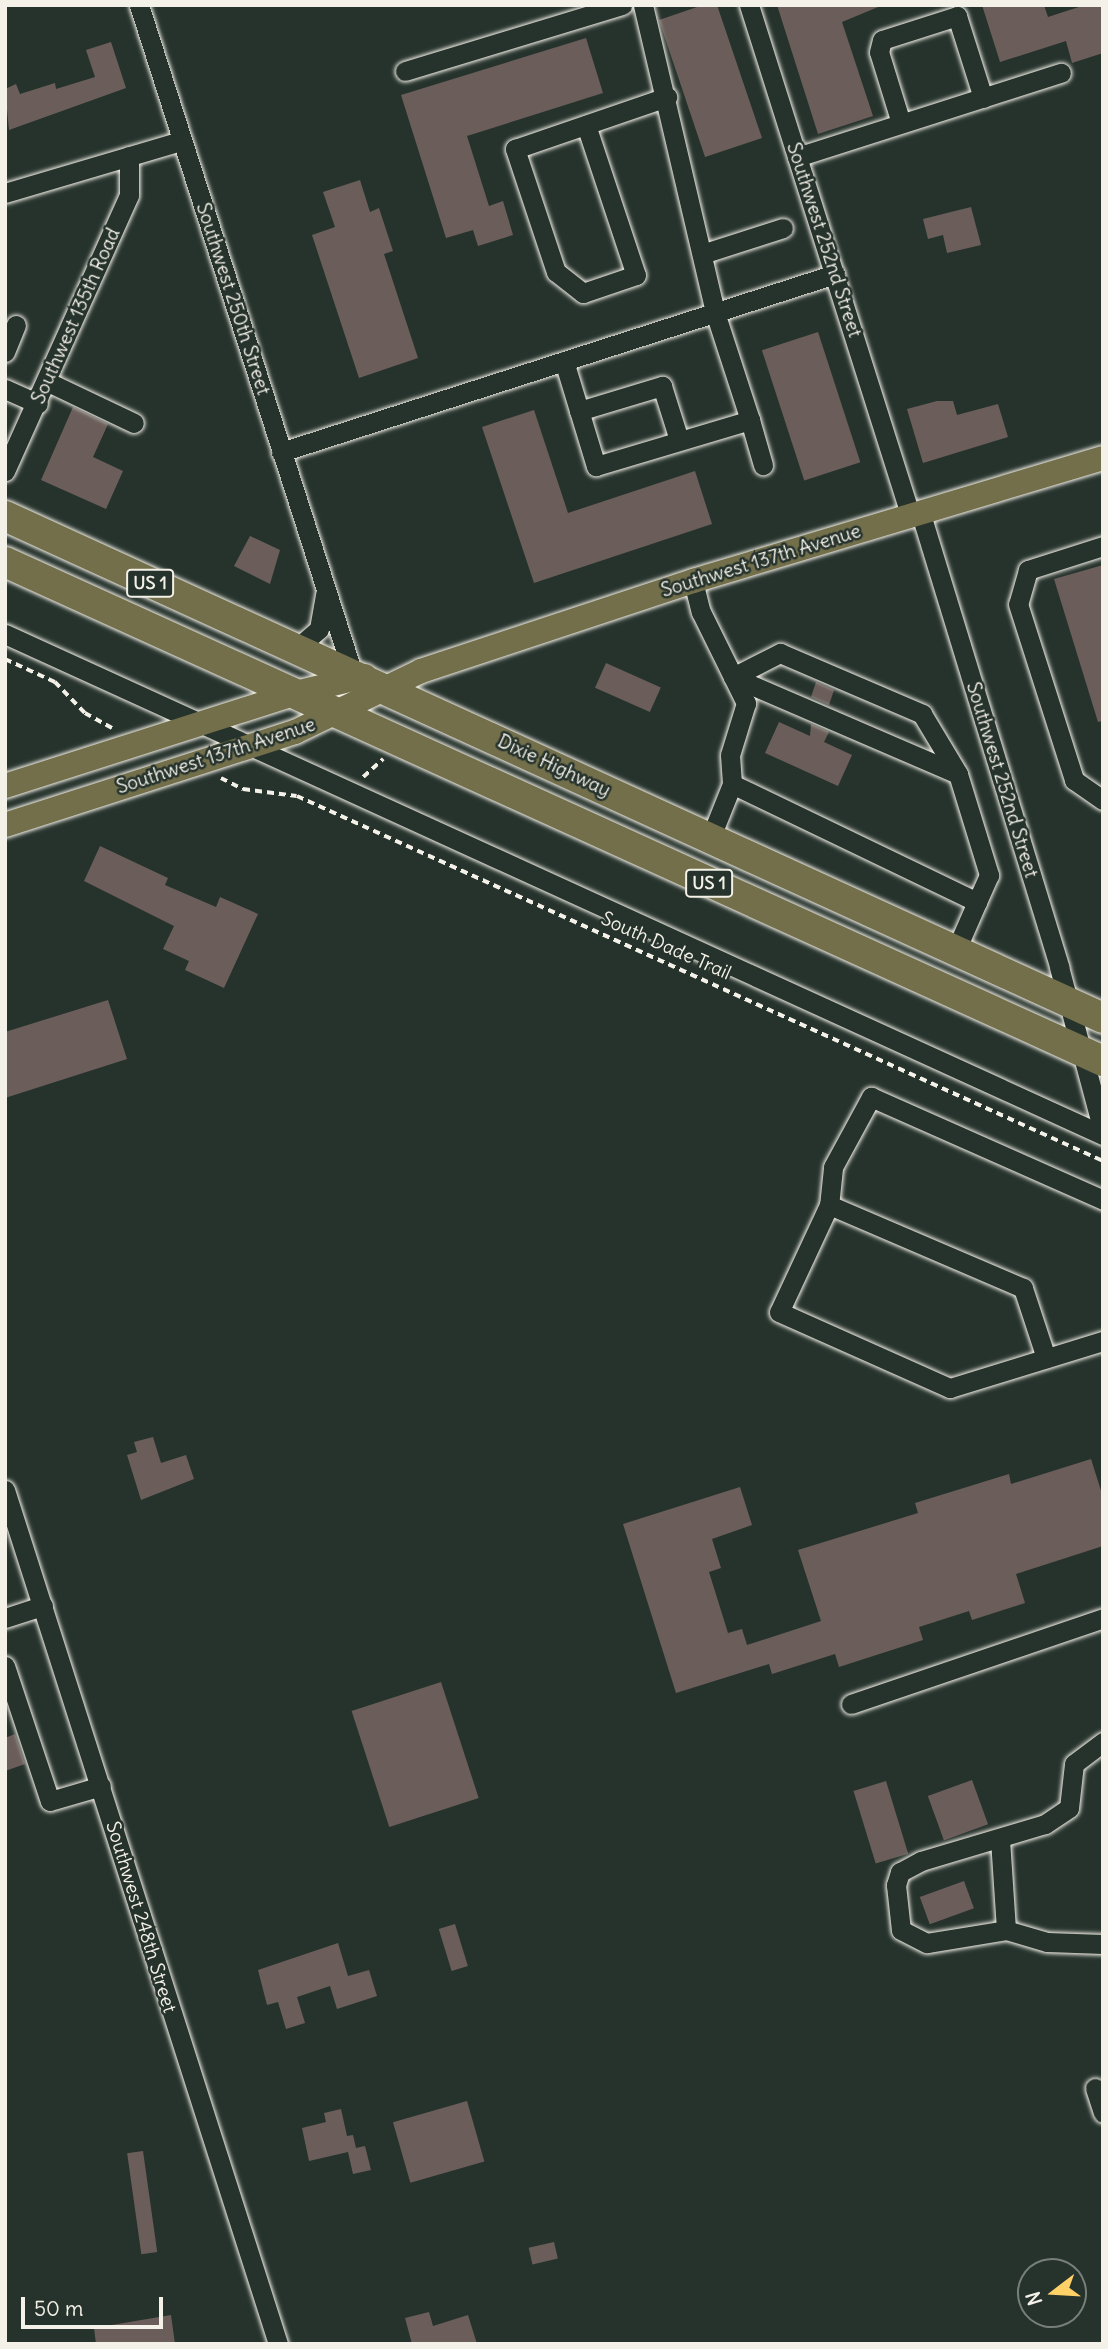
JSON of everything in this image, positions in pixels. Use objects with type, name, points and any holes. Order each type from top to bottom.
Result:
[{"type":"highway","name":"Dixie Highway","points":[[5,516],[1103,1018]]},
{"type":"highway","name":"US 1","points":[[5,562],[1091,1056]]},
{"type":"highway","points":[[467,772],[533,779],[668,843],[684,846],[710,839]]},
{"type":"main road","name":"Southwest 137th Avenue","points":[[5,825],[251,746],[339,713],[421,671],[693,581],[915,512],[1103,458]]},
{"type":"main road","name":"Southwest 137th Avenue","points":[[5,786],[296,693],[354,677],[421,671]]},
{"type":"street","name":"Southwest 250th Street","points":[[139,5],[325,594],[335,609],[354,677]]},
{"type":"street","points":[[405,71],[622,5]]},
{"type":"street","points":[[643,5],[667,97],[715,312],[763,465]]},
{"type":"street","name":"Southwest 252nd Street","points":[[749,5],[915,512],[1069,1002],[1091,1056],[1103,1133]]},
{"type":"street","points":[[901,123],[879,51],[882,40],[955,11],[983,98]]},
{"type":"street","points":[[797,157],[1061,73]]},
{"type":"street","points":[[586,125],[636,275],[583,293],[556,272],[515,149],[667,97]]},
{"type":"street","points":[[5,193],[180,141]]},
{"type":"street","name":"Southwest 135th Road","points":[[5,471],[48,382],[129,195],[129,156]]},
{"type":"street","points":[[702,254],[783,228]]},
{"type":"street","points":[[281,452],[835,274]]},
{"type":"street","points":[[5,352],[16,325]]},
{"type":"street","points":[[564,361],[596,466],[750,419]]},
{"type":"street","points":[[48,382],[134,423]]},
{"type":"street","points":[[579,411],[662,386],[679,440]]},
{"type":"street","points":[[5,388],[38,404]]},
{"type":"street","points":[[1103,546],[1028,570],[1018,604],[1074,780],[1103,800]]},
{"type":"street","points":[[693,581],[702,612],[746,703],[730,755],[732,784],[710,839]]},
{"type":"street","name":"Southwest 250th Street","points":[[296,649],[319,629],[325,594]]},
{"type":"street","points":[[5,634],[1103,1133]]},
{"type":"street","points":[[733,677],[780,653],[922,714],[958,774],[989,875],[956,950]]},
{"type":"street","points":[[733,677],[958,774]]},
{"type":"street","points":[[732,784],[977,902]]},
{"type":"street","points":[[1103,1200],[871,1097],[833,1167],[829,1206],[779,1312],[950,1388],[1103,1341]]},
{"type":"street","points":[[829,1206],[1023,1288],[1046,1358]]},
{"type":"street","name":"Southwest 248th Street","points":[[5,1490],[278,2344]]},
{"type":"street","points":[[5,1618],[43,1606]]},
{"type":"street","points":[[851,1704],[1103,1618]]},
{"type":"street","points":[[5,1665],[50,1801],[101,1786]]},
{"type":"street","points":[[1103,1742],[1074,1764],[1069,1808],[1045,1824],[921,1861],[900,1872],[897,1906],[901,1930],[928,1943],[1006,1930],[1047,1942],[1103,1944]]},
{"type":"street","points":[[1000,1839],[1006,1930]]},
{"type":"street","points":[[1095,2088],[1103,2113]]},
{"type":"path","points":[[5,659],[55,682],[89,716],[116,730]]},
{"type":"path","points":[[358,782],[393,753]]},
{"type":"path","name":"South Dade Trail","points":[[213,774],[243,789],[297,796],[1103,1161]]},
{"type":"building","points":[[703,5],[717,5],[762,138],[705,157],[659,20]]},
{"type":"building","points":[[777,5],[883,5],[842,22],[873,116],[818,134]]},
{"type":"building","points":[[982,5],[1044,5],[1048,17],[1085,5],[1103,5],[1103,53],[1072,63],[1066,41],[1000,62]]},
{"type":"building","points":[[586,38],[603,93],[467,136],[489,206],[503,201],[513,235],[478,246],[473,230],[446,238],[401,95]]},
{"type":"building","points":[[111,42],[126,88],[9,130],[5,89],[16,84],[20,94],[55,83],[56,89],[95,77],[86,50]]},
{"type":"building","points":[[360,180],[370,212],[379,208],[393,251],[384,254],[418,358],[359,378],[312,235],[335,227],[323,192]]},
{"type":"building","points":[[971,207],[981,245],[947,253],[943,235],[928,239],[923,219]]},
{"type":"building","points":[[818,332],[860,462],[804,481],[762,350]]},
{"type":"building","points":[[937,401],[953,401],[957,415],[998,404],[1008,437],[923,463],[907,409]]},
{"type":"building","points":[[73,407],[108,424],[93,457],[123,471],[106,509],[41,480]]},
{"type":"building","points":[[534,410],[568,513],[695,471],[712,524],[534,583],[482,427]]},
{"type":"building","points":[[250,536],[280,550],[270,584],[234,566]]},
{"type":"building","points":[[1103,565],[1103,721],[1098,722],[1054,579]]},
{"type":"building","points":[[606,663],[661,687],[650,712],[595,688]]},
{"type":"building","points":[[816,682],[834,690],[829,705],[811,697]]},
{"type":"building","points":[[779,722],[810,736],[811,724],[829,732],[824,742],[852,755],[838,786],[765,753]]},
{"type":"building","points":[[100,846],[168,878],[165,885],[216,907],[220,897],[258,914],[224,988],[185,970],[189,961],[163,949],[174,926],[84,881]]},
{"type":"building","points":[[108,1000],[127,1059],[5,1098],[5,1032]]},
{"type":"building","points":[[153,1437],[161,1463],[186,1455],[194,1479],[141,1500],[127,1455],[137,1452],[134,1442]]},
{"type":"building","points":[[1091,1459],[1103,1497],[1103,1546],[1016,1574],[1025,1603],[972,1620],[969,1611],[919,1627],[923,1640],[839,1667],[835,1654],[772,1674],[769,1664],[676,1693],[623,1524],[740,1487],[752,1525],[712,1539],[721,1568],[709,1572],[728,1633],[742,1629],[747,1645],[821,1621],[798,1550],[918,1513],[915,1503],[1009,1474],[1011,1484]]},
{"type":"building","points":[[441,1682],[479,1798],[389,1827],[352,1711]]},
{"type":"building","points":[[15,1734],[25,1764],[5,1771],[5,1738]]},
{"type":"building","points":[[972,1780],[988,1824],[944,1840],[928,1796]]},
{"type":"building","points":[[886,1781],[908,1854],[876,1864],[853,1791]]},
{"type":"building","points":[[964,1881],[974,1908],[930,1924],[920,1897]]},
{"type":"building","points":[[455,1924],[468,1966],[452,1971],[439,1929]]},
{"type":"building","points":[[338,1943],[348,1976],[369,1970],[377,1996],[337,2009],[330,1986],[297,1997],[305,2023],[286,2029],[278,2002],[267,2005],[258,1970]]},
{"type":"building","points":[[467,2101],[484,2162],[410,2183],[393,2122]]},
{"type":"building","points":[[341,2109],[347,2136],[353,2135],[356,2148],[365,2146],[371,2170],[353,2174],[348,2152],[309,2161],[302,2128],[326,2122],[324,2113]]},
{"type":"building","points":[[143,2151],[157,2252],[141,2254],[127,2153]]},
{"type":"building","points":[[554,2242],[558,2259],[532,2264],[529,2248]]},
{"type":"building","points":[[429,2312],[433,2326],[468,2315],[477,2344],[412,2344],[405,2318]]},
{"type":"building","points":[[171,2315],[175,2344],[96,2344],[94,2328]]}]
